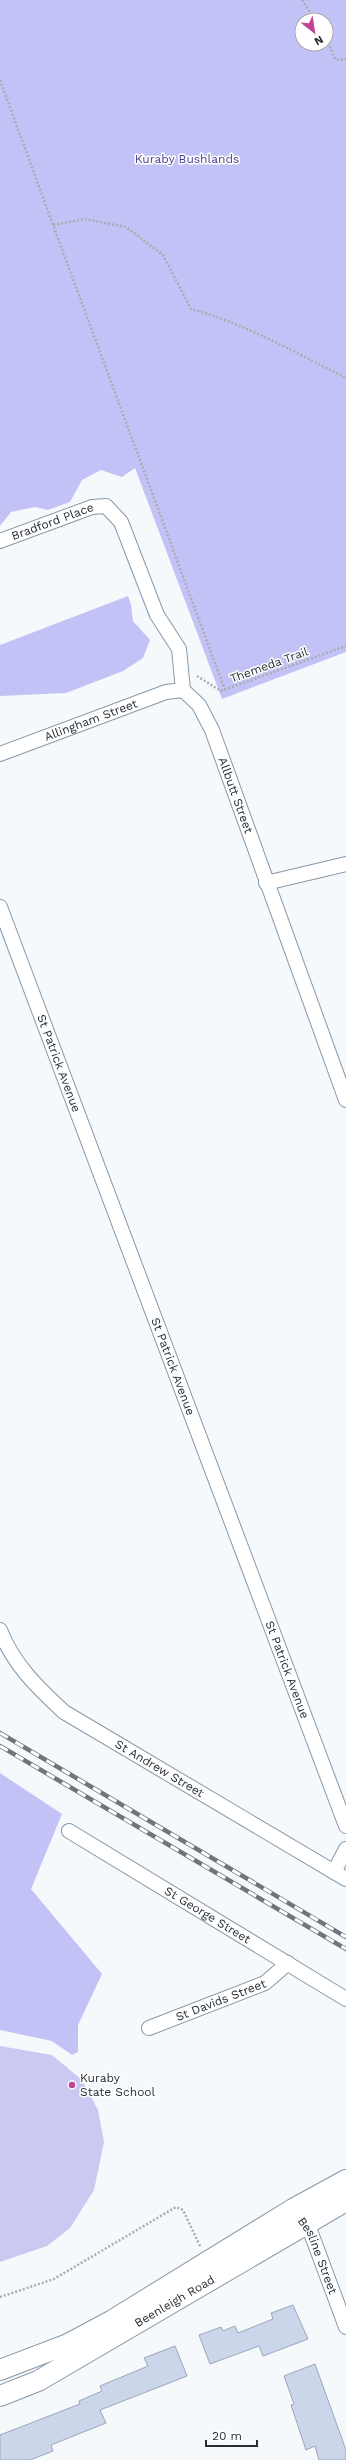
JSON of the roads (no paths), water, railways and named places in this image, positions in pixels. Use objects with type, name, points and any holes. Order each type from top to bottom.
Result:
[{"type":"main road","name":"Beenleigh Road","points":[[0,2370],[68,2344],[105,2324],[293,2208],[346,2180]]},
{"type":"main road","name":"Beenleigh Road","points":[[0,2396],[38,2382],[346,2201]]},
{"type":"street","name":"Bradford Place","points":[[0,541],[92,507],[106,506],[121,522],[157,615],[179,649],[183,690]]},
{"type":"street","name":"Allingham Street","points":[[0,754],[166,692],[183,690]]},
{"type":"street","name":"Allbutt Street","points":[[183,690],[199,704],[212,730],[266,883],[346,1100]]},
{"type":"street","points":[[266,883],[346,864]]},
{"type":"street","name":"St Patrick Avenue","points":[[0,907],[346,1826]]},
{"type":"street","name":"St Andrew Street","points":[[0,1630],[5,1644],[33,1683],[64,1712],[340,1876]]},
{"type":"street","name":"St George Street","points":[[69,1830],[346,1999]]},
{"type":"street","points":[[340,1876],[346,1849]]},
{"type":"street","name":"St Davids Street","points":[[149,2028],[265,1983],[288,1963]]},
{"type":"street","name":"Besline Street","points":[[293,2208],[311,2233],[346,2328]]},
{"type":"railway","points":[[0,1733],[346,1937]]},
{"type":"railway","points":[[0,1746],[346,1949]]},
{"type":"place","name":"Kuraby State School","points":[[72,2085]]},
{"type":"park label","name":"Kuraby Bushlands","points":[[187,159]]}]
